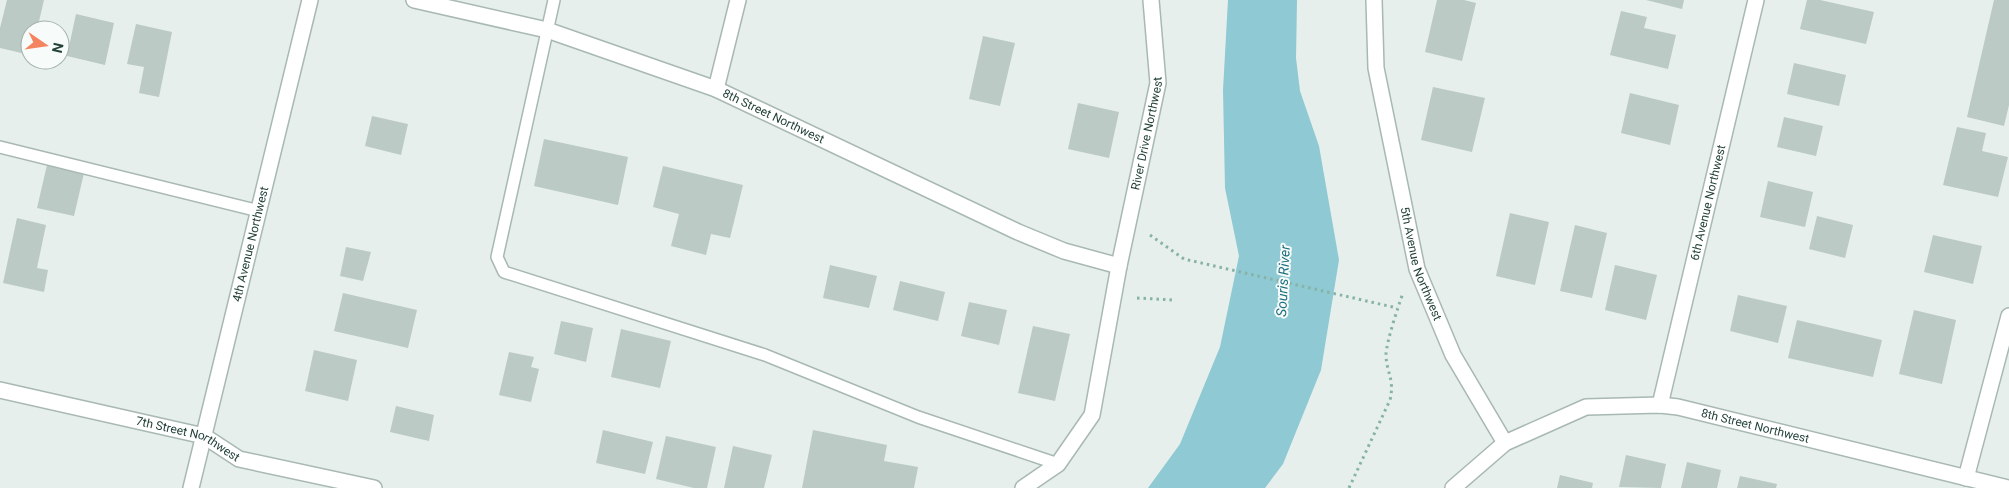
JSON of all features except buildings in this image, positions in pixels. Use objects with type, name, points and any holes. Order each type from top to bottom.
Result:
[{"type":"street","name":"4th Avenue Northwest","points":[[191,488],[310,0]]},
{"type":"street","name":"8th Street Northwest","points":[[414,0],[547,30],[716,89],[1018,232],[1064,250],[1119,266]]},
{"type":"street","points":[[716,89],[738,0]]},
{"type":"street","name":"River Drive Northwest","points":[[1058,464],[1092,415],[1119,266],[1158,83],[1150,0]]},
{"type":"street","name":"5th Avenue Northwest","points":[[1374,0],[1376,68],[1417,268],[1453,355],[1505,442]]},
{"type":"street","name":"6th Avenue Northwest","points":[[1660,405],[1756,0]]},
{"type":"street","points":[[1966,478],[2009,316]]},
{"type":"street","name":"7th Street Northwest","points":[[0,390],[204,436],[239,459],[374,488]]},
{"type":"street","name":"8th Street Northwest","points":[[1505,442],[1586,407],[1660,405],[1678,407],[2008,488]]},
{"type":"street","points":[[1454,488],[1505,442]]},
{"type":"street","points":[[1024,488],[1058,464]]},
{"type":"lane","points":[[554,0],[497,258],[504,272],[765,355],[918,418],[1058,464]]},
{"type":"lane","points":[[0,147],[259,211]]},
{"type":"path","points":[[1150,235],[1184,259],[1397,308]]},
{"type":"path","points":[[1350,488],[1390,400],[1393,388],[1386,354],[1397,308],[1405,288],[1417,268]]},
{"type":"path","points":[[1137,298],[1174,300]]},
{"type":"water","name":"Souris River","points":[[1228,0],[1297,0],[1296,58],[1300,91],[1319,146],[1339,260],[1321,370],[1283,464],[1265,488],[1148,488],[1180,444],[1220,347],[1239,256],[1225,188],[1223,90]]}]
